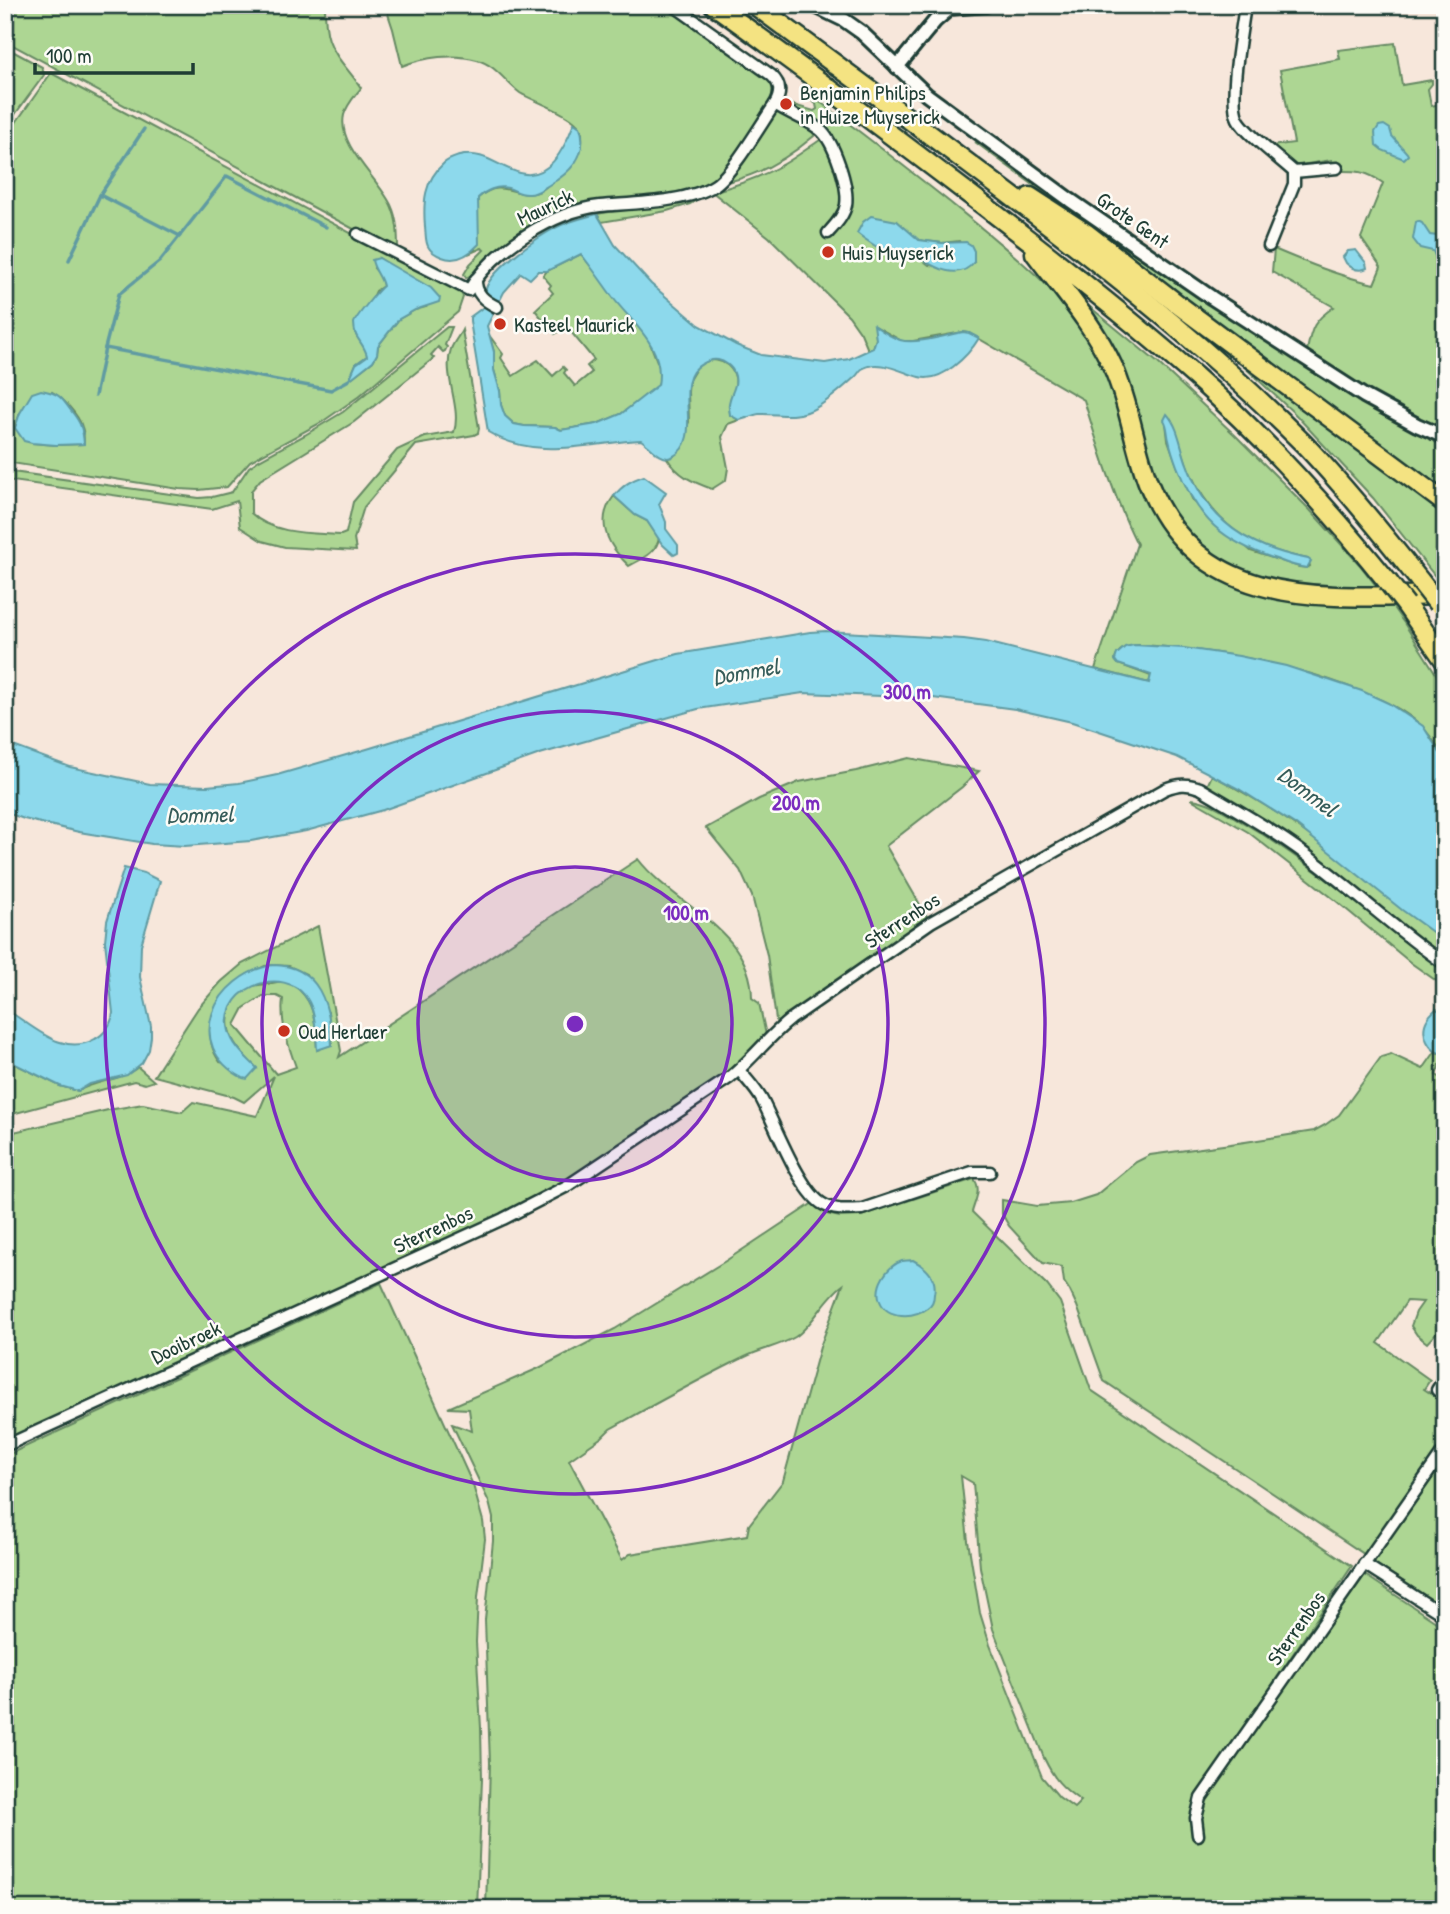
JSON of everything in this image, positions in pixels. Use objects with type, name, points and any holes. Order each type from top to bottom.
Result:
[{"type":"highway","points":[[714,5],[1021,233],[1197,378],[1245,423],[1357,543],[1445,662]]},
{"type":"highway","points":[[755,5],[913,120],[1118,278],[1215,360],[1341,484],[1420,581],[1443,604]]},
{"type":"highway","points":[[913,120],[1087,234],[1445,503]]},
{"type":"highway","points":[[1021,233],[1102,345],[1123,391],[1150,486],[1172,527],[1190,547],[1212,565],[1236,578],[1286,592],[1443,604]]},
{"type":"street","points":[[673,5],[771,75],[780,88],[777,101],[820,130],[834,149],[844,184],[846,205],[843,215],[828,233]]},
{"type":"street","points":[[897,67],[950,6],[986,5]]},
{"type":"street","points":[[1245,5],[1234,92],[1235,113],[1242,126],[1294,172],[1337,168]]},
{"type":"street","name":"Grote Gent","points":[[818,6],[861,32],[927,95],[1212,298],[1364,396],[1445,437]]},
{"type":"street","name":"Maurick","points":[[476,278],[498,256],[520,240],[573,212],[686,195],[716,184],[777,101]]},
{"type":"street","points":[[1269,246],[1294,184],[1294,172]]},
{"type":"street","points":[[358,234],[469,290],[476,278]]},
{"type":"street","points":[[476,278],[477,291],[486,302],[497,307]]},
{"type":"street","name":"Sterrenbos","points":[[383,1273],[513,1214],[567,1186],[739,1070],[791,1019],[931,922],[1177,784],[1188,784],[1200,789],[1290,843],[1445,964]]},
{"type":"street","points":[[739,1070],[760,1097],[808,1190],[819,1202],[831,1208],[862,1209],[972,1172],[990,1172]]},
{"type":"street","name":"Dooibroek","points":[[5,1446],[383,1273]]},
{"type":"street","points":[[1445,1378],[1437,1390],[1445,1396]]},
{"type":"street","name":"Sterrenbos","points":[[1198,1835],[1196,1818],[1201,1798],[1445,1449]]},
{"type":"street","points":[[1364,1564],[1445,1616]]},
{"type":"green space","points":[[5,5],[325,5],[327,31],[332,47],[361,88],[344,115],[347,138],[360,162],[391,205],[398,234],[398,253],[5,41]]},
{"type":"green space","points":[[385,5],[665,5],[768,78],[773,86],[772,99],[732,161],[700,188],[674,195],[586,205],[493,256],[466,278],[464,274],[470,264],[484,250],[482,248],[468,254],[475,249],[478,198],[495,189],[532,194],[545,188],[582,145],[582,131],[570,118],[520,93],[484,62],[449,56],[420,60],[402,66]]},
{"type":"green space","points":[[1395,43],[1402,85],[1432,80],[1428,89],[1431,106],[1445,103],[1445,433],[1367,390],[1307,351],[1315,325],[1334,307],[1272,272],[1274,249],[1336,273],[1374,284],[1381,267],[1361,238],[1383,183],[1359,172],[1332,171],[1332,160],[1295,166],[1271,146],[1294,143],[1280,70],[1340,59],[1338,50]]},
{"type":"green space","points":[[5,47],[42,67],[44,75],[5,128]]},
{"type":"green space","points":[[51,73],[461,292],[463,297],[458,312],[358,397],[322,422],[250,461],[227,487],[179,489],[5,462],[5,138]],"holes":[[[379,258],[397,270],[426,307],[399,319],[378,346],[373,361],[350,379],[356,364],[367,356],[367,351],[356,335],[376,291],[383,286],[381,276],[374,268]],[[52,392],[65,402],[77,418],[83,429],[84,444],[32,443],[15,428],[20,413]]]},
{"type":"green space","points":[[805,91],[980,227],[1035,274],[1063,303],[1083,331],[1107,377],[1141,492],[1160,526],[1184,553],[1213,574],[1244,589],[1279,598],[1315,603],[1389,602],[1445,688],[1445,761],[1425,730],[1398,709],[1350,687],[1295,669],[1216,653],[1140,645],[1124,648],[1115,660],[1118,664],[1151,676],[1149,683],[1095,669],[1137,544],[1114,491],[1084,400],[969,333],[902,341],[875,326],[876,339],[873,348],[868,350],[861,333],[849,316],[769,237],[712,192],[763,175],[820,140],[835,146],[788,110],[790,104],[814,111],[817,109],[816,104],[803,94]],"holes":[[[897,221],[918,240],[942,243],[959,241],[974,262],[965,269],[929,265],[915,254],[896,257],[875,244]]]},
{"type":"green space","points":[[777,111],[813,129],[814,136],[773,165],[727,182],[772,112]]},
{"type":"green space","points":[[975,142],[1359,401],[1445,447],[1445,490],[1325,405],[1173,288]]},
{"type":"green space","points":[[708,193],[690,204],[667,211],[602,222],[597,214],[669,202]]},
{"type":"green space","points":[[581,254],[648,338],[661,372],[659,385],[621,414],[597,424],[561,430],[555,427],[514,424],[505,416],[501,405],[489,335],[503,354],[501,358],[513,376],[538,360],[553,376],[563,367],[566,370],[564,373],[575,386],[592,372],[587,366],[594,360],[567,327],[555,334],[535,310],[553,293],[549,288],[551,285],[543,276],[547,271]]},
{"type":"green space","points":[[1073,293],[1158,363],[1235,435],[1310,510],[1377,587],[1329,589],[1255,580],[1195,543],[1164,504]],"holes":[[[1171,419],[1189,470],[1210,506],[1222,519],[1251,541],[1308,559],[1310,566],[1299,567],[1251,551],[1193,501],[1168,440],[1166,423]]]},
{"type":"green space","points":[[447,327],[452,327],[445,351],[438,347],[431,355],[434,358],[354,422],[260,480],[251,491],[251,513],[270,525],[306,533],[346,533],[353,502],[397,450],[425,437],[454,432],[456,412],[449,359],[452,347],[462,330],[478,433],[416,445],[364,507],[354,539],[356,551],[285,547],[262,541],[240,527],[237,501],[212,509],[5,480],[5,471],[199,498],[232,492],[249,467],[343,412]]},
{"type":"green space","points":[[1210,335],[1445,510],[1445,585],[1442,585],[1373,498],[1295,414]]},
{"type":"green space","points":[[710,360],[722,362],[734,373],[730,415],[739,420],[728,424],[722,437],[728,468],[726,480],[712,489],[686,478],[667,458],[674,456],[689,422],[689,380],[698,365]]},
{"type":"green space","points":[[614,496],[635,515],[647,521],[659,538],[652,552],[629,566],[610,542],[604,524],[608,506]]},
{"type":"green space","points":[[909,758],[979,771],[886,846],[929,920],[777,1027],[767,955],[752,896],[740,870],[706,828],[759,799],[799,782]]},
{"type":"green space","points":[[1212,775],[1295,825],[1445,941],[1445,959],[1262,818],[1207,786]]},
{"type":"green space","points":[[1191,799],[1205,802],[1225,812],[1271,839],[1321,875],[1445,970],[1445,987],[1411,963],[1248,832]]},
{"type":"green space","points":[[638,859],[653,876],[708,920],[739,954],[749,974],[752,998],[759,1003],[766,1035],[725,1075],[547,1195],[5,1441],[5,1134],[143,1104],[182,1112],[193,1102],[257,1116],[274,1076],[244,1102],[154,1076],[198,1008],[221,982],[242,964],[318,926],[341,1051],[339,1057]],"holes":[[[273,965],[289,966],[306,974],[328,1012],[332,1044],[317,1050],[311,1006],[300,990],[291,983],[277,982],[243,991],[230,1009],[228,1023],[232,1038],[256,1068],[220,1062],[212,1044],[210,1025],[246,975]],[[263,996],[283,999],[284,1025],[296,1067],[276,1074],[235,1025],[244,1008]]]},
{"type":"green space","points":[[1435,1052],[1444,1054],[1436,1075],[1445,1080],[1445,1328],[1438,1331],[1427,1343],[1411,1326],[1423,1302],[1407,1301],[1378,1343],[1430,1380],[1424,1389],[1445,1403],[1445,1443],[1367,1556],[1104,1381],[1077,1306],[1064,1282],[1062,1267],[1043,1263],[1009,1226],[1002,1214],[1002,1200],[1037,1206],[1071,1203],[1096,1195],[1136,1162],[1150,1155],[1314,1131],[1339,1115],[1381,1057],[1391,1054],[1423,1069]]},
{"type":"green space","points":[[5,1059],[60,1086],[78,1091],[124,1075],[138,1067],[154,1081],[145,1084],[134,1081],[5,1116]]},
{"type":"green space","points":[[974,1179],[978,1191],[972,1212],[1047,1285],[1060,1302],[1091,1390],[1352,1566],[1195,1800],[1192,1813],[1195,1841],[1204,1837],[1201,1820],[1205,1802],[1365,1575],[1445,1628],[1445,1909],[486,1909],[490,1763],[485,1620],[493,1518],[489,1502],[452,1424],[472,1431],[469,1409],[448,1408],[539,1368],[615,1329],[813,1203],[827,1214],[840,1217],[861,1216]],"holes":[[[843,1285],[820,1347],[783,1481],[749,1525],[747,1535],[630,1554],[622,1560],[569,1460],[610,1429],[677,1392],[745,1357],[795,1337]],[[961,1476],[973,1483],[980,1567],[993,1629],[1044,1758],[1059,1782],[1081,1801],[1074,1808],[1059,1797],[1042,1777],[990,1645],[980,1613]]]},
{"type":"green space","points":[[381,1283],[473,1485],[483,1521],[485,1539],[476,1642],[482,1779],[477,1909],[5,1909],[5,1456]]},
{"type":"green space","points":[[1445,1461],[1445,1608],[1376,1564],[1373,1558]]},
{"type":"water","points":[[574,123],[580,127],[582,146],[576,162],[564,175],[532,194],[523,194],[504,187],[488,191],[478,198],[479,244],[467,255],[453,259],[447,259],[430,250],[424,218],[426,192],[432,177],[444,163],[459,156],[476,155],[520,173],[540,172],[561,151]]},
{"type":"water","points":[[1384,125],[1407,153],[1404,159],[1376,145],[1375,132],[1379,126]]},
{"type":"water","points":[[597,214],[615,245],[651,284],[699,325],[761,355],[825,363],[849,359],[873,348],[876,339],[874,325],[893,337],[906,341],[963,332],[979,338],[961,360],[936,376],[919,377],[891,367],[869,366],[813,410],[789,415],[759,414],[739,420],[730,415],[729,408],[735,381],[733,371],[720,361],[708,361],[693,372],[688,383],[687,437],[682,449],[668,458],[659,455],[641,440],[563,448],[525,446],[506,441],[488,432],[470,321],[470,317],[485,306],[495,310],[487,326],[494,352],[494,370],[505,416],[514,424],[555,427],[561,430],[597,424],[621,414],[658,385],[659,371],[652,348],[581,254],[547,271],[538,271],[530,279],[521,273],[504,292],[498,304],[486,294],[487,286],[493,277],[525,247],[560,226]]},
{"type":"water","points":[[871,216],[897,221],[919,240],[966,242],[974,251],[974,262],[968,268],[953,272],[936,267],[915,254],[899,256],[888,253],[857,233],[863,222]]},
{"type":"water","points":[[1418,221],[1430,235],[1445,237],[1445,269],[1438,263],[1433,251],[1420,248],[1413,239]]},
{"type":"water","points":[[1356,250],[1367,268],[1356,269],[1346,263],[1343,257],[1348,251]]},
{"type":"water","points":[[379,258],[431,288],[440,298],[439,302],[399,319],[378,346],[373,361],[349,380],[356,364],[367,356],[356,335],[354,323],[383,286],[372,260]]},
{"type":"water","points":[[41,390],[53,393],[63,400],[79,423],[84,444],[56,445],[24,441],[15,428],[20,413],[32,393]]},
{"type":"water","points":[[1167,414],[1177,432],[1196,484],[1219,517],[1233,529],[1267,548],[1308,559],[1311,561],[1307,568],[1241,545],[1214,526],[1203,514],[1185,485],[1176,463],[1164,420]]},
{"type":"water","points":[[644,476],[666,492],[659,504],[666,529],[678,545],[678,553],[674,555],[662,544],[647,521],[635,515],[614,496],[628,483]]},
{"type":"water","name":"Dommel","points":[[826,631],[986,642],[1149,683],[1151,675],[1118,664],[1115,660],[1117,654],[1125,647],[1134,645],[1184,648],[1286,666],[1362,691],[1388,703],[1423,726],[1445,761],[1445,941],[1296,825],[1239,789],[1177,757],[1072,722],[1015,709],[933,698],[803,693],[698,709],[540,754],[383,810],[306,831],[251,841],[185,846],[152,844],[79,832],[5,812],[5,743],[70,767],[150,784],[207,786],[239,783],[367,749],[678,654]]},
{"type":"water","points":[[124,868],[160,881],[141,945],[140,977],[151,1026],[149,1050],[142,1063],[127,1075],[90,1084],[78,1091],[60,1086],[5,1059],[5,1009],[59,1042],[83,1044],[99,1037],[105,1031],[113,1013],[105,941],[107,921]]},
{"type":"water","points":[[273,965],[302,972],[312,980],[329,1016],[332,1045],[317,1050],[311,1007],[298,989],[284,983],[268,982],[253,986],[240,995],[231,1007],[228,1022],[234,1043],[257,1068],[247,1079],[224,1064],[213,1048],[210,1030],[213,1013],[221,996],[235,982],[252,971]]},
{"type":"water","points":[[1436,1009],[1445,1013],[1445,1054],[1434,1050],[1425,1035],[1425,1024]]},
{"type":"water","points":[[913,1260],[933,1278],[933,1300],[929,1307],[915,1314],[895,1314],[883,1307],[880,1301],[880,1283],[891,1267]]},
{"type":"waterway","points":[[144,129],[100,195],[180,236]]},
{"type":"waterway","points":[[326,227],[227,176],[160,261],[119,294],[105,348],[331,390],[349,380]]},
{"type":"waterway","points":[[69,260],[100,195]]},
{"type":"waterway","points":[[95,396],[105,348]]},
{"type":"place","name":"Benjamin Philips in Huize Muyserick","points":[[786,104]]},
{"type":"place","name":"Huis Muyserick","points":[[828,252]]},
{"type":"place","name":"Kasteel Maurick","points":[[500,324]]},
{"type":"place","name":"Oud Herlaer","points":[[284,1031]]}]
